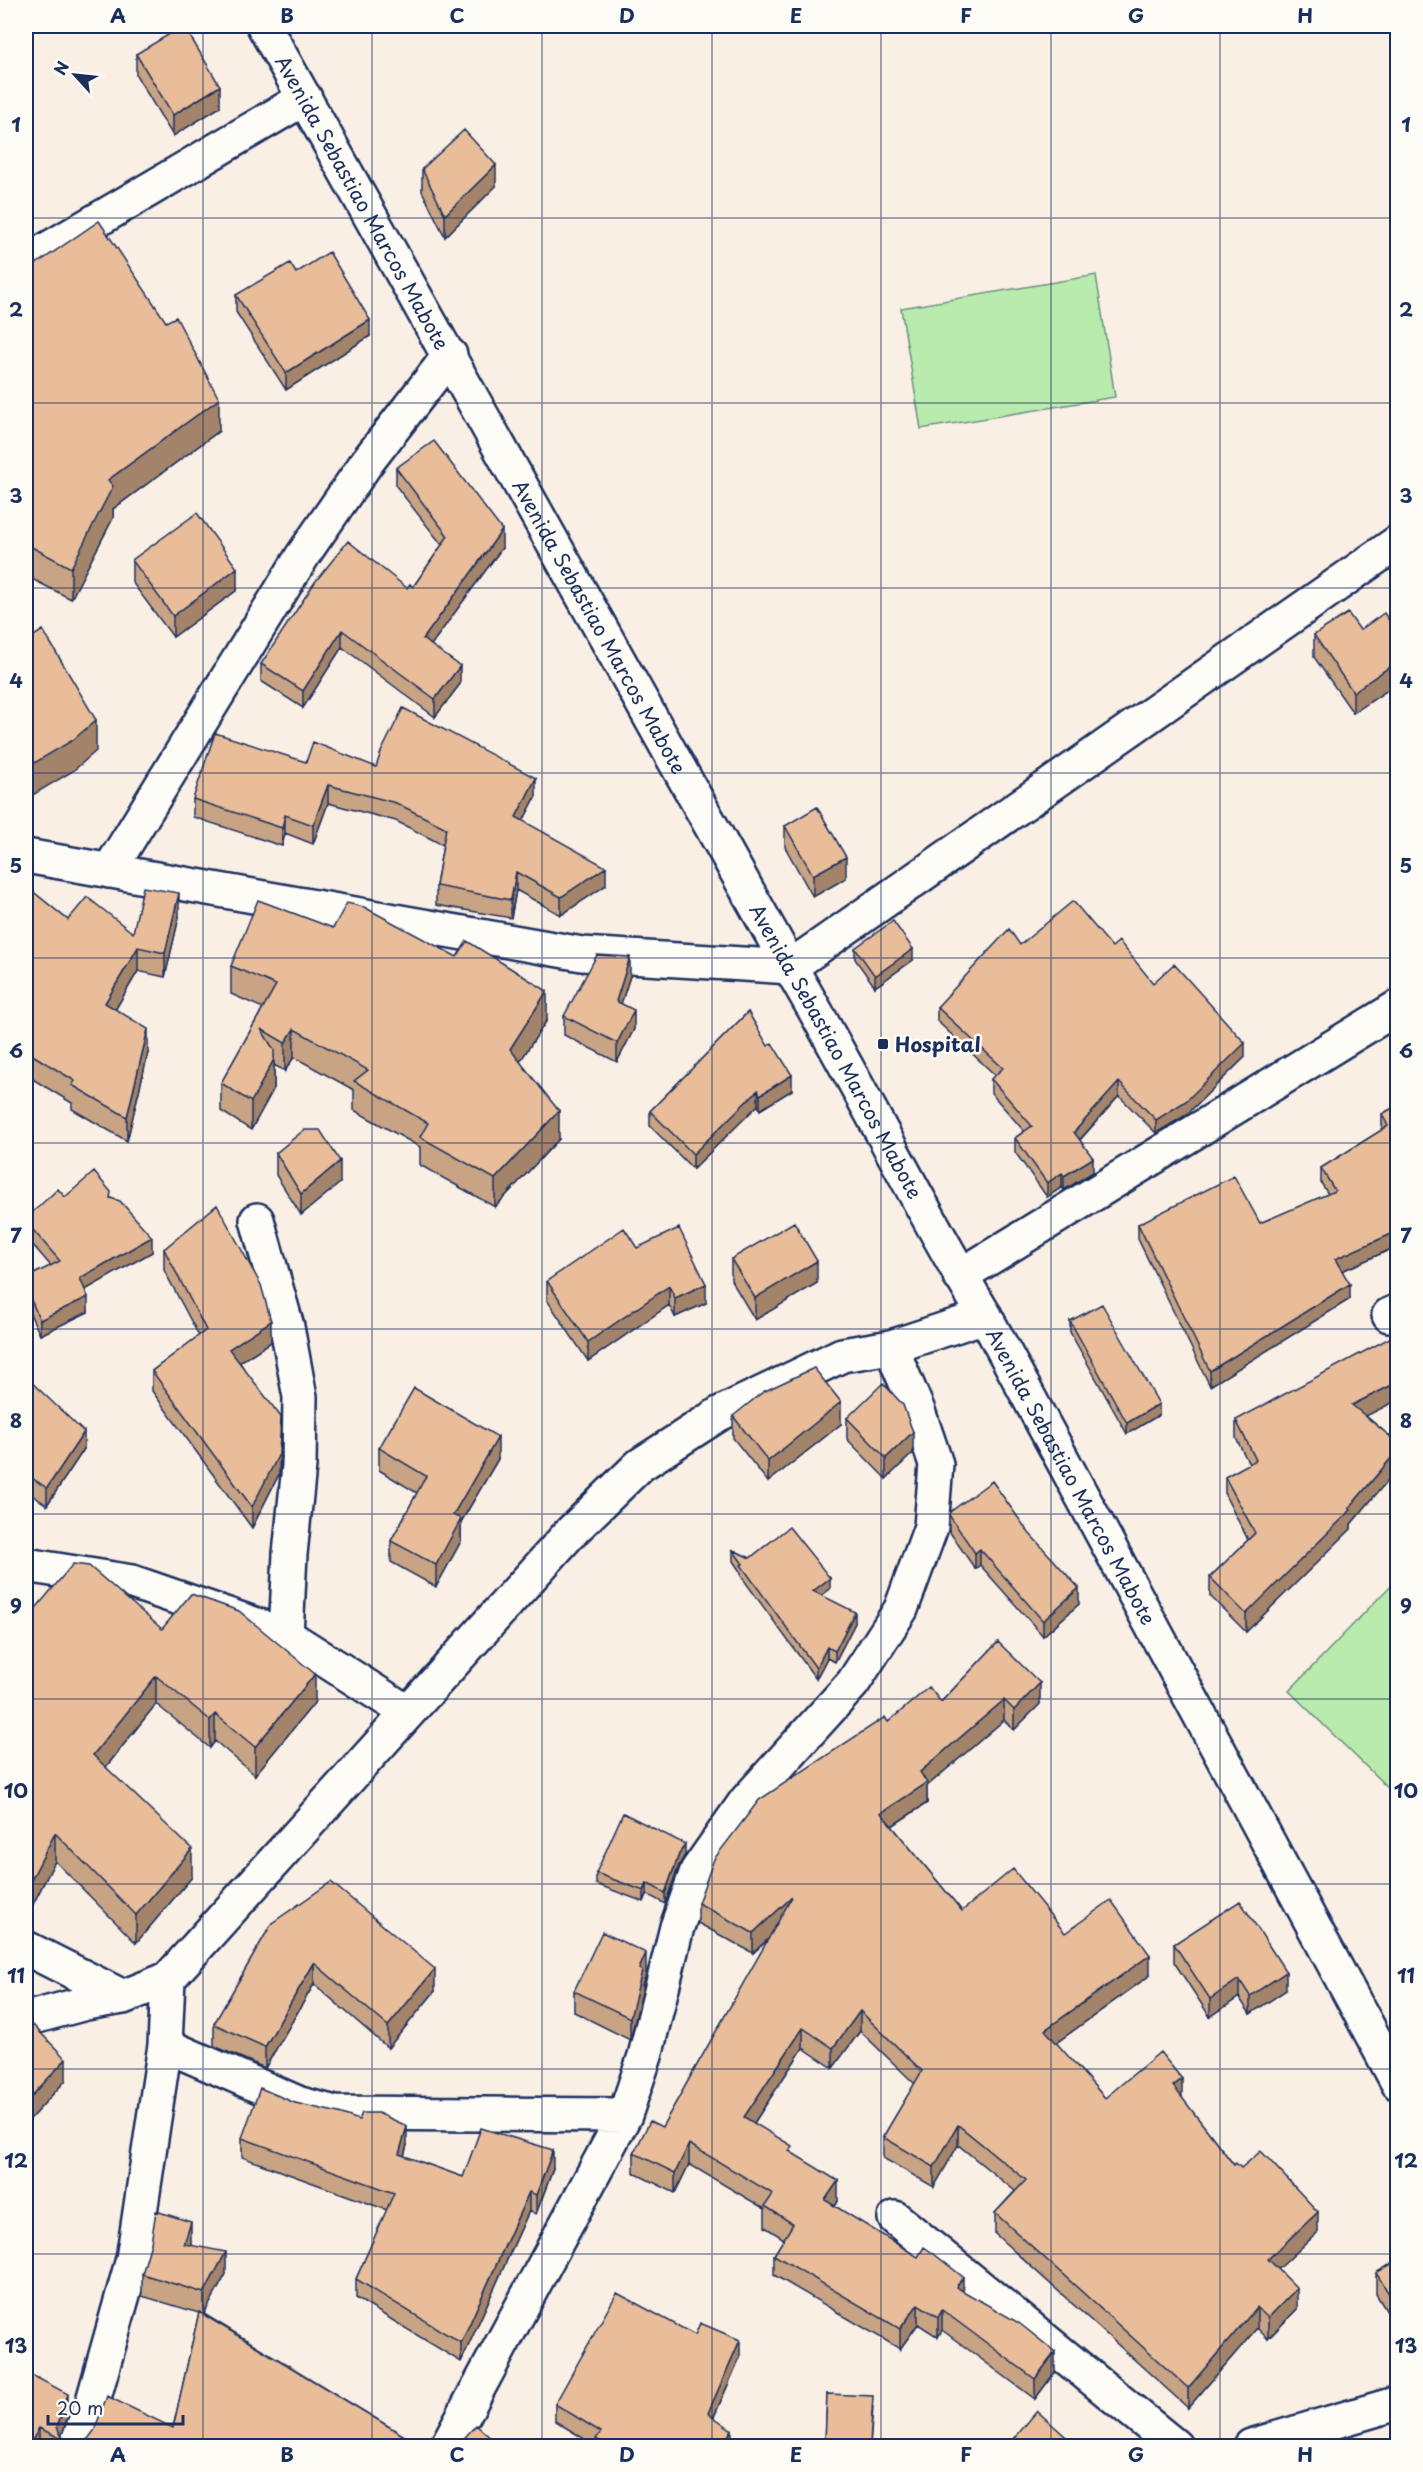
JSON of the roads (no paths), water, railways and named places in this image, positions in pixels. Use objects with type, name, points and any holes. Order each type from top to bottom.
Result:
[{"type":"street","name":"Avenida Sebastiao Marcos Mabote","points":[[264,26],[450,355],[790,967],[834,1041],[960,1276],[985,1316],[1398,2083]]},
{"type":"street","points":[[26,262],[305,98]]},
{"type":"street","points":[[109,871],[303,555],[367,462],[450,355]]},
{"type":"street","points":[[26,856],[582,954],[790,967],[1398,542]]},
{"type":"street","points":[[960,1276],[1398,1007]]},
{"type":"street","points":[[257,1220],[287,1327],[300,1397],[299,1466],[290,1554],[286,1635]]},
{"type":"street","points":[[26,2019],[86,2003],[123,1997],[168,1979],[571,1532],[640,1465],[719,1414],[842,1355],[891,1347],[985,1316]]},
{"type":"street","points":[[447,2446],[625,2115],[645,2056],[677,1927],[697,1871],[746,1801],[853,1683],[901,1610],[931,1527],[936,1464],[918,1411],[891,1347]]},
{"type":"street","points":[[26,1565],[132,1582],[286,1635],[407,1712]]},
{"type":"street","points":[[26,1948],[123,1997]]},
{"type":"street","points":[[76,2446],[93,2401],[133,2259],[165,2045],[168,1979]]},
{"type":"street","points":[[165,2045],[300,2104],[335,2113],[625,2115]]},
{"type":"street","points":[[895,2218],[1176,2446]]},
{"type":"street","points":[[1251,2446],[1398,2403]]},
{"type":"place","name":"Hospital","points":[[883,1044]]}]
